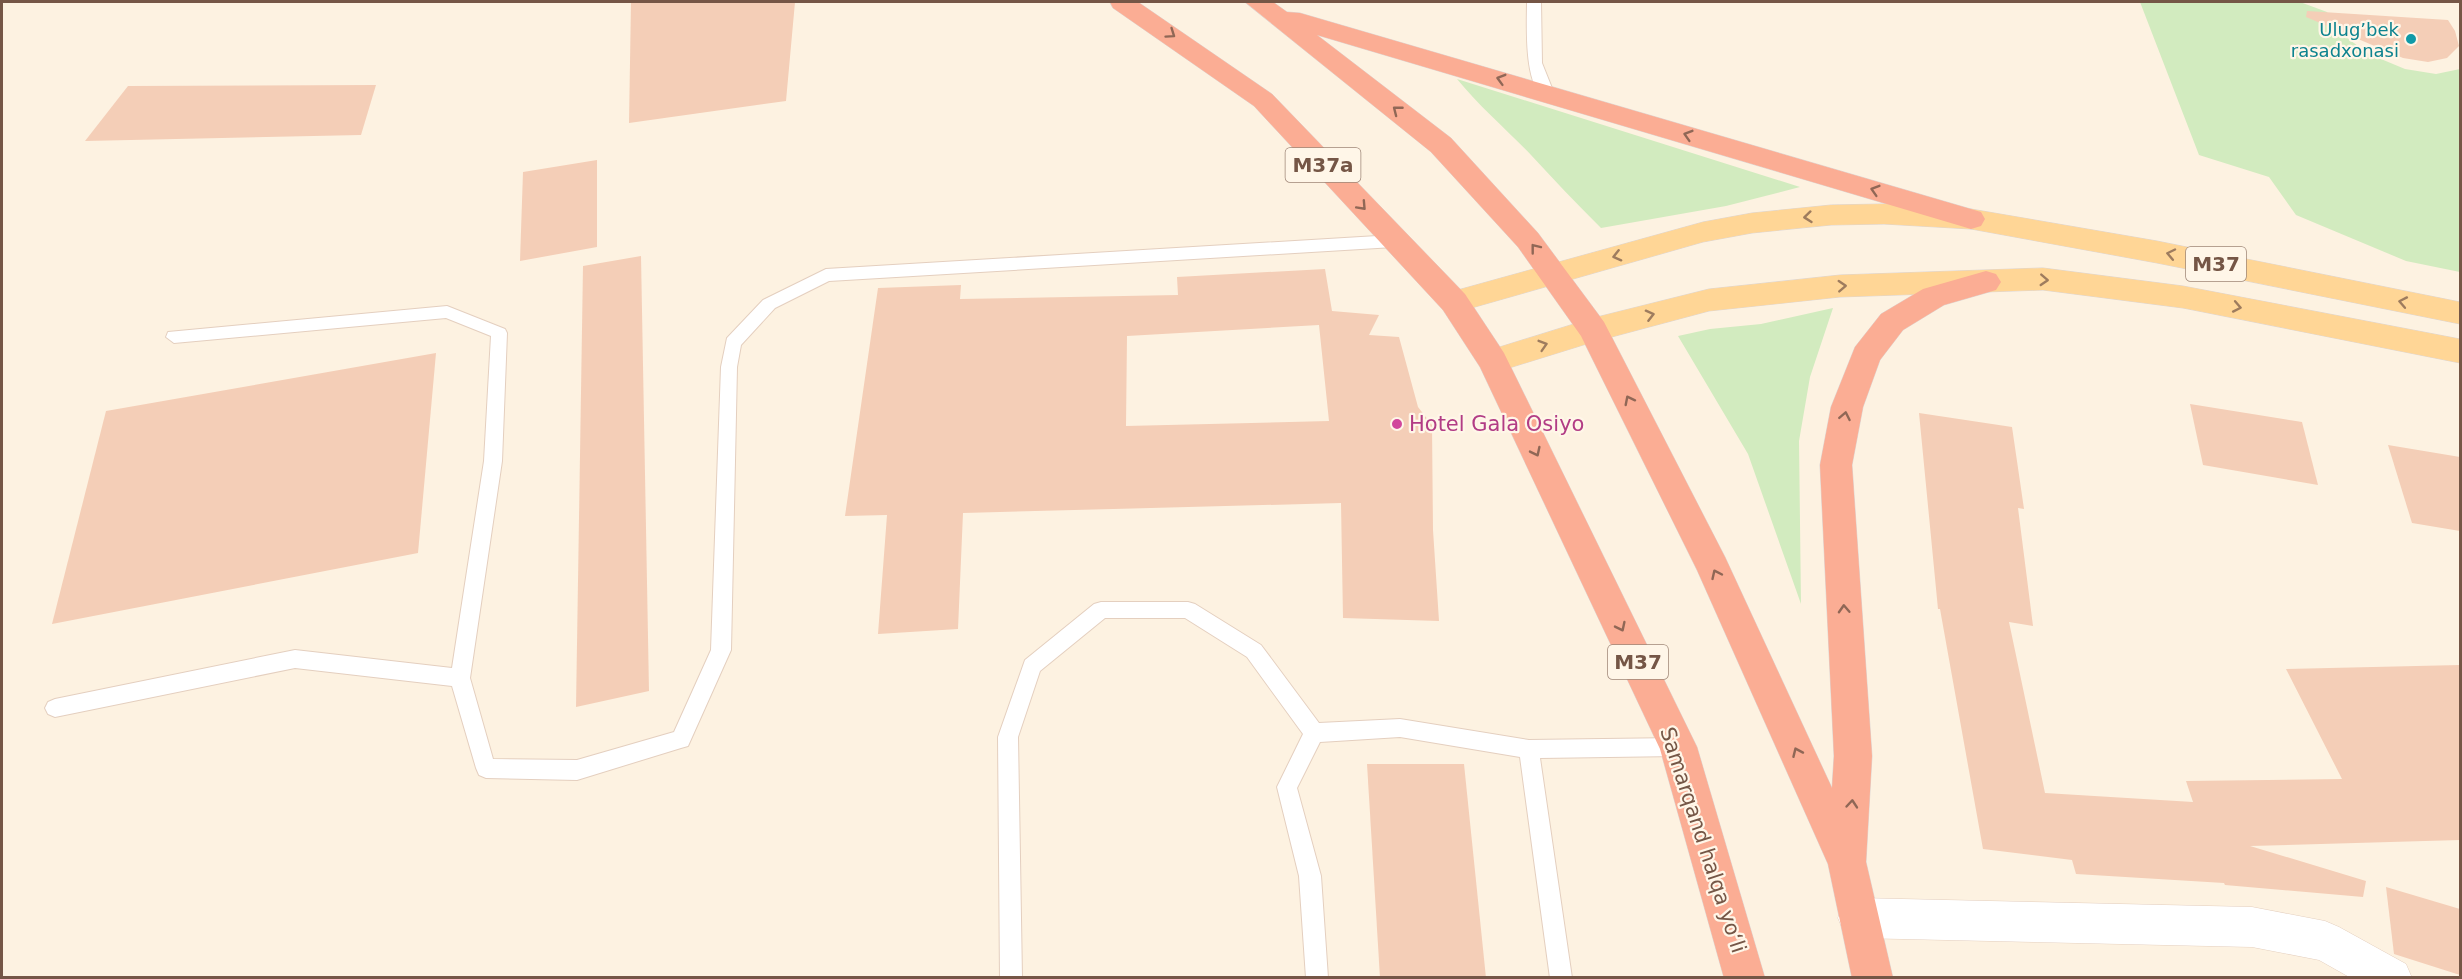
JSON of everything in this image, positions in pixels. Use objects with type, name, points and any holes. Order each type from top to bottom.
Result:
[{"type":"highway","name":"Samarqand halqa yoʻli","points":[[1122,2],[1263,100],[1454,302],[1493,361],[1678,747],[1745,978]]},
{"type":"highway","points":[[1266,8],[1971,219]]},
{"type":"highway","points":[[1266,8],[1441,145],[1528,240],[1593,330],[1713,567],[1847,862],[1873,978]]},
{"type":"highway","points":[[1847,862],[1853,756],[1836,465],[1847,407],[1866,355],[1892,322],[1934,297],[1986,282]]},
{"type":"main road","name":"M37","points":[[1454,302],[1553,272],[1703,232],[1752,223],[1831,214],[1971,219],[2157,252],[2460,313]]},
{"type":"main road","name":"M37","points":[[1493,361],[1593,330],[1709,300],[1840,286],[2043,279],[2183,297],[2460,351]]},
{"type":"street","points":[[1858,918],[2252,927],[2325,941],[2392,978]]},
{"type":"lane","points":[[1534,2],[1536,63],[1547,93]]},
{"type":"lane","points":[[174,337],[447,312],[500,333],[493,461],[460,678],[486,768],[577,771],[681,739],[721,650],[729,367],[733,343],[769,304],[826,275],[1394,241]]},
{"type":"lane","points":[[1011,978],[1008,737],[1032,666],[1101,610],[1188,610],[1254,651],[1314,733]]},
{"type":"lane","points":[[55,708],[295,659],[460,678]]},
{"type":"lane","points":[[1314,733],[1400,728],[1529,749],[1678,747]]},
{"type":"lane","points":[[1314,733],[1287,787],[1310,876],[1317,978]]},
{"type":"lane","points":[[1529,749],[1561,978]]},
{"type":"green space","points":[[2140,2],[2300,2],[2327,12],[2339,32],[2369,54],[2405,69],[2436,74],[2460,69],[2460,272],[2406,261],[2296,215],[2269,177],[2199,155]]},
{"type":"green space","points":[[1457,79],[1800,187],[1726,206],[1601,228]]},
{"type":"green space","points":[[1833,308],[1810,377],[1799,441],[1801,604],[1748,454],[1678,336],[1710,329],[1761,324]]},
{"type":"building","points":[[631,2],[795,2],[786,101],[629,123]]},
{"type":"building","name":"Ulug’bek rasadxonasi","points":[[2307,11],[2448,20],[2455,31],[2459,46],[2447,58],[2428,62],[2403,58],[2306,17]]},
{"type":"building","points":[[376,85],[361,135],[85,141],[128,86]]},
{"type":"building","points":[[597,160],[597,247],[520,261],[523,172]]},
{"type":"building","points":[[641,256],[649,691],[576,707],[583,266]]},
{"type":"building","points":[[1325,269],[1332,311],[1379,315],[1369,335],[1399,337],[1418,407],[1432,425],[1433,530],[1439,621],[1343,618],[1341,503],[963,513],[958,629],[878,634],[887,515],[845,516],[878,288],[961,285],[960,299],[1178,295],[1177,277]],"holes":[[[1319,325],[1329,421],[1126,426],[1127,336]]]},
{"type":"building","points":[[436,353],[418,553],[52,624],[106,411]]},
{"type":"building","points":[[2190,404],[2302,422],[2318,485],[2203,465]]},
{"type":"building","points":[[1919,413],[2012,427],[2024,509],[2018,508],[2033,626],[2009,622],[2045,793],[2193,802],[2186,781],[2342,779],[2286,669],[2460,665],[2460,840],[2250,846],[2366,881],[2363,897],[2225,885],[2224,883],[2076,874],[2072,860],[1983,849],[1940,609],[1938,609]]},
{"type":"building","points":[[2388,445],[2460,457],[2460,531],[2412,523]]},
{"type":"building","points":[[1367,764],[1464,764],[1486,978],[1380,978]]},
{"type":"building","points":[[2386,887],[2460,909],[2460,975],[2394,954]]},
{"type":"place","name":"Ulug’bek rasadxonasi","points":[[2411,39]]},
{"type":"place","name":"Hotel Gala Osiyo","points":[[1397,424]]}]
